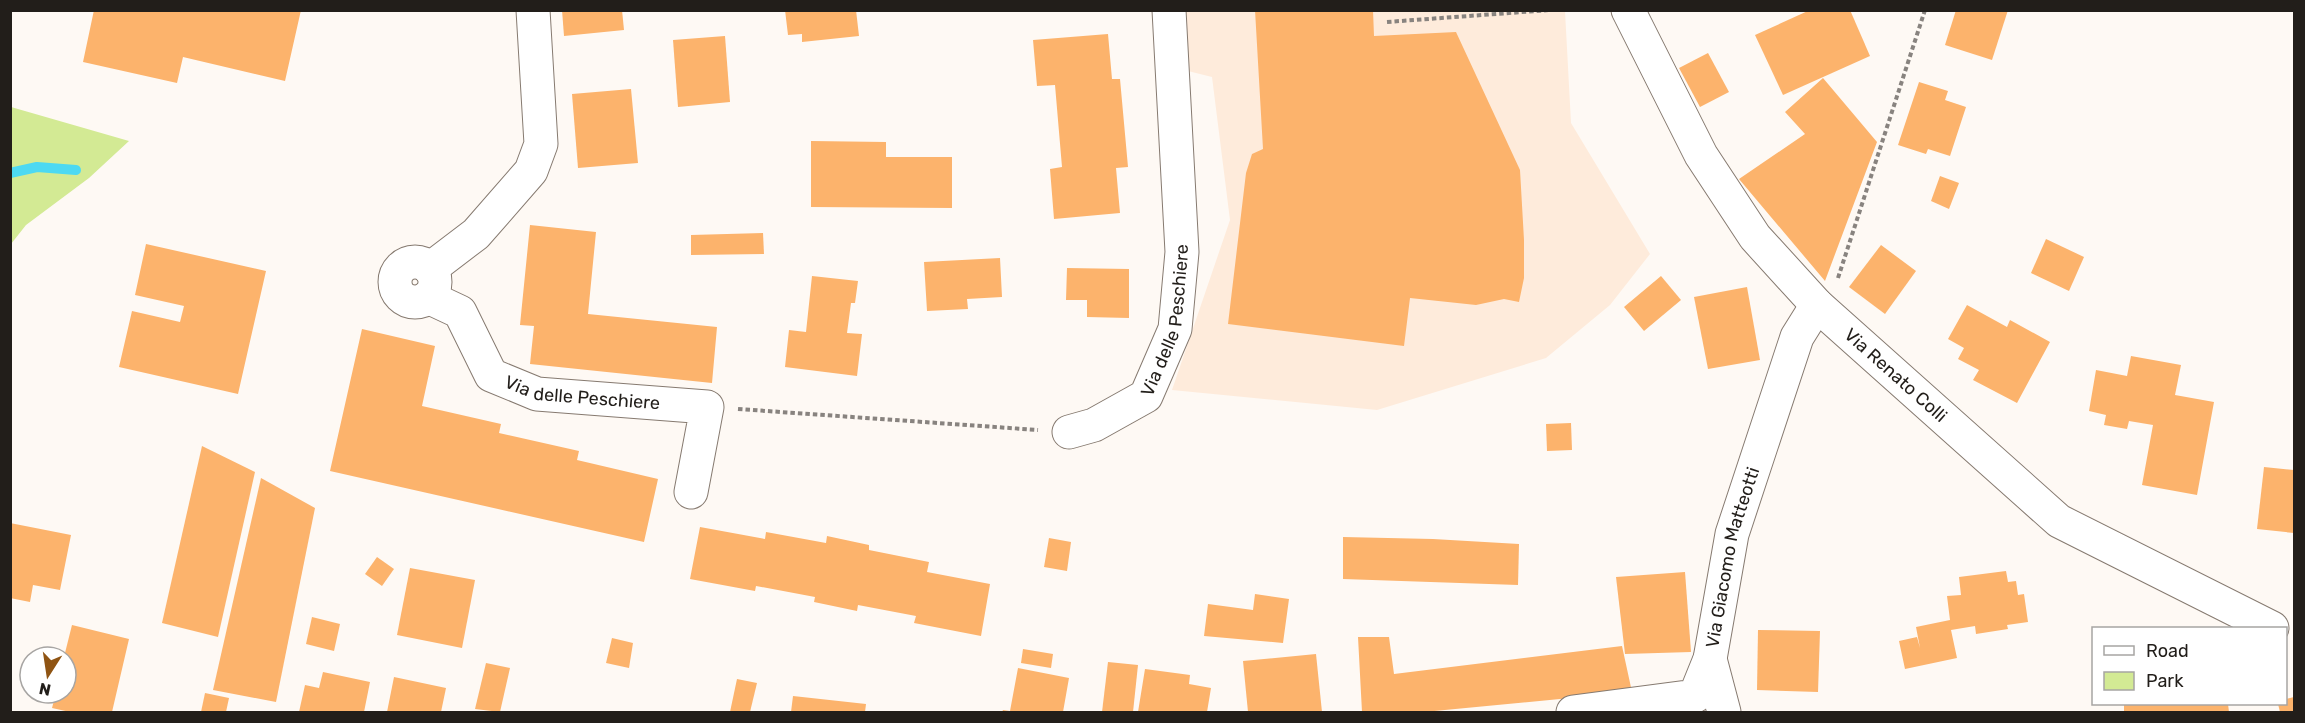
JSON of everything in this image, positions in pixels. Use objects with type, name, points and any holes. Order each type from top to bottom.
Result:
[{"type":"street","name":"Via delle Peschiere","points":[[533,10],[541,144],[531,171],[429,283],[460,312],[491,375],[537,394],[707,407]]},
{"type":"street","name":"Via delle Peschiere","points":[[1069,432],[1094,425],[1146,396],[1175,329],[1182,241],[1169,10]]},
{"type":"street","name":"Via Renato Colli","points":[[1628,10],[1701,155],[1755,237],[1822,309],[2060,520],[2270,627]]},
{"type":"street","name":"Via Giacomo Matteotti","points":[[1589,712],[1695,696],[1710,659],[1732,534],[1797,337],[1822,309]]},
{"type":"street","points":[[691,492],[707,407]]},
{"type":"street","points":[[1710,659],[1724,712]]},
{"type":"path","points":[[1387,22],[1550,10]]},
{"type":"path","points":[[1822,309],[1925,10]]},
{"type":"path","points":[[707,407],[1069,432]]},
{"type":"shaded area","points":[[1186,11],[1565,11],[1571,123],[1650,254],[1610,305],[1546,358],[1377,410],[1172,390],[1230,220],[1212,77],[1184,70]]},
{"type":"green space","points":[[11,107],[129,141],[89,178],[26,225],[11,244]]},
{"type":"building","points":[[94,10],[301,10],[285,81],[183,57],[177,83],[83,62]]},
{"type":"building","points":[[562,10],[622,10],[624,30],[564,36]]},
{"type":"building","points":[[785,10],[856,10],[859,36],[802,42],[802,34],[788,35]]},
{"type":"building","points":[[1255,10],[1373,10],[1374,36],[1456,32],[1520,170],[1524,278],[1519,302],[1504,299],[1476,305],[1410,298],[1404,346],[1228,324],[1246,173],[1252,154],[1263,149]]},
{"type":"building","points":[[1810,10],[1850,10],[1870,56],[1783,95],[1755,35]]},
{"type":"building","points":[[1956,10],[2008,10],[1992,60],[1945,45]]},
{"type":"building","points":[[1108,34],[1112,79],[1120,79],[1128,167],[1116,168],[1120,213],[1054,219],[1050,169],[1062,167],[1055,85],[1037,86],[1033,40]]},
{"type":"building","points":[[725,36],[730,102],[678,107],[673,40]]},
{"type":"building","points":[[1708,53],[1729,92],[1700,107],[1679,68]]},
{"type":"building","points":[[1823,78],[1877,142],[1825,281],[1739,179],[1805,134],[1785,112]]},
{"type":"building","points":[[1919,82],[1948,91],[1945,100],[1966,107],[1950,156],[1928,149],[1926,154],[1898,145]]},
{"type":"building","points":[[631,89],[638,163],[578,168],[572,94]]},
{"type":"building","points":[[811,141],[886,142],[886,157],[952,157],[952,208],[811,207]]},
{"type":"building","points":[[1940,176],[1959,183],[1949,209],[1931,201]]},
{"type":"building","points":[[530,225],[596,232],[588,314],[717,327],[712,383],[530,364],[534,326],[520,325]]},
{"type":"building","points":[[763,233],[764,254],[691,255],[691,235]]},
{"type":"building","points":[[2046,239],[2084,257],[2069,291],[2031,273]]},
{"type":"building","points":[[146,244],[266,271],[238,394],[119,367],[132,311],[180,322],[184,306],[135,295]]},
{"type":"building","points":[[1881,245],[1916,271],[1885,314],[1849,287]]},
{"type":"building","points":[[1000,258],[1002,297],[967,299],[968,309],[927,311],[924,262]]},
{"type":"building","points":[[1067,268],[1129,269],[1129,318],[1087,317],[1087,300],[1066,300]]},
{"type":"building","points":[[812,276],[858,281],[855,303],[851,303],[847,333],[862,334],[857,376],[785,367],[789,330],[806,332]]},
{"type":"building","points":[[1661,276],[1681,300],[1644,331],[1624,307]]},
{"type":"building","points":[[1747,287],[1760,360],[1708,369],[1694,297]]},
{"type":"building","points":[[1967,305],[2007,327],[2010,320],[2050,342],[2017,403],[1973,380],[1979,370],[1958,359],[1964,348],[1948,339]]},
{"type":"building","points":[[362,329],[435,346],[422,406],[501,424],[499,433],[579,451],[577,460],[658,479],[644,542],[330,471]]},
{"type":"building","points":[[2131,356],[2181,365],[2175,395],[2214,402],[2197,495],[2142,485],[2153,425],[2129,421],[2127,429],[2104,425],[2106,415],[2089,411],[2096,370],[2127,376]]},
{"type":"building","points":[[1571,423],[1572,450],[1547,451],[1546,424]]},
{"type":"building","points":[[202,446],[255,472],[218,637],[162,623]]},
{"type":"building","points":[[2264,467],[2294,470],[2294,533],[2257,529]]},
{"type":"building","points":[[261,478],[315,508],[276,702],[213,690]]},
{"type":"building","points":[[10,523],[71,535],[60,590],[33,585],[30,602],[10,598]]},
{"type":"building","points":[[700,527],[765,539],[766,532],[826,543],[827,536],[869,545],[869,550],[929,562],[927,572],[990,584],[981,636],[914,623],[916,616],[858,605],[857,611],[814,602],[815,597],[756,586],[755,591],[690,579]]},
{"type":"building","points":[[1343,537],[1519,544],[1518,585],[1343,579]]},
{"type":"building","points":[[1049,538],[1071,542],[1067,571],[1044,567]]},
{"type":"building","points":[[377,557],[394,569],[382,586],[365,574]]},
{"type":"building","points":[[410,568],[475,580],[462,648],[397,635]]},
{"type":"building","points":[[2006,571],[2008,582],[2016,581],[2018,595],[2024,594],[2028,622],[2007,625],[2008,629],[1976,634],[1975,626],[1951,630],[1957,658],[1905,669],[1899,641],[1917,637],[1920,648],[1916,627],[1950,620],[1947,596],[1961,595],[1959,577]]},
{"type":"building","points":[[1685,572],[1691,652],[1625,654],[1616,577]]},
{"type":"building","points":[[1255,594],[1289,599],[1283,643],[1204,636],[1208,604],[1253,610]]},
{"type":"building","points":[[312,617],[340,624],[334,651],[306,644]]},
{"type":"building","points":[[72,625],[129,639],[112,712],[70,712],[52,708],[53,705],[78,705],[78,645],[67,645]]},
{"type":"building","points":[[1758,630],[1820,631],[1818,692],[1757,690]]},
{"type":"building","points":[[1358,637],[1389,637],[1394,674],[1622,646],[1632,692],[1424,712],[1362,712]]},
{"type":"building","points":[[612,638],[633,643],[629,668],[606,663]]},
{"type":"building","points":[[1023,649],[1053,654],[1051,668],[1021,663]]},
{"type":"building","points":[[1316,654],[1322,712],[1248,712],[1243,661]]},
{"type":"building","points":[[1108,662],[1138,665],[1133,712],[1102,712]]},
{"type":"building","points":[[486,663],[510,668],[500,712],[475,709]]},
{"type":"building","points":[[1018,668],[1069,678],[1063,712],[1002,712],[1003,710],[1010,711]]},
{"type":"building","points":[[1145,669],[1190,675],[1189,684],[1211,688],[1207,712],[1138,712]]},
{"type":"building","points":[[323,672],[370,682],[364,712],[299,712],[305,685],[319,688]]},
{"type":"building","points":[[394,677],[446,688],[441,712],[387,712]]},
{"type":"building","points":[[737,679],[757,683],[750,712],[730,712]]},
{"type":"building","points":[[205,693],[229,698],[226,712],[201,712]]},
{"type":"building","points":[[793,696],[866,704],[865,712],[791,712]]},
{"type":"building","points":[[2294,697],[2294,712],[2280,712],[2278,705],[2287,705],[2287,699]]},
{"type":"building","points":[[2124,705],[2228,705],[2229,712],[2124,712]]},
{"type":"waterway","points":[[10,173],[37,167],[76,170]]}]
